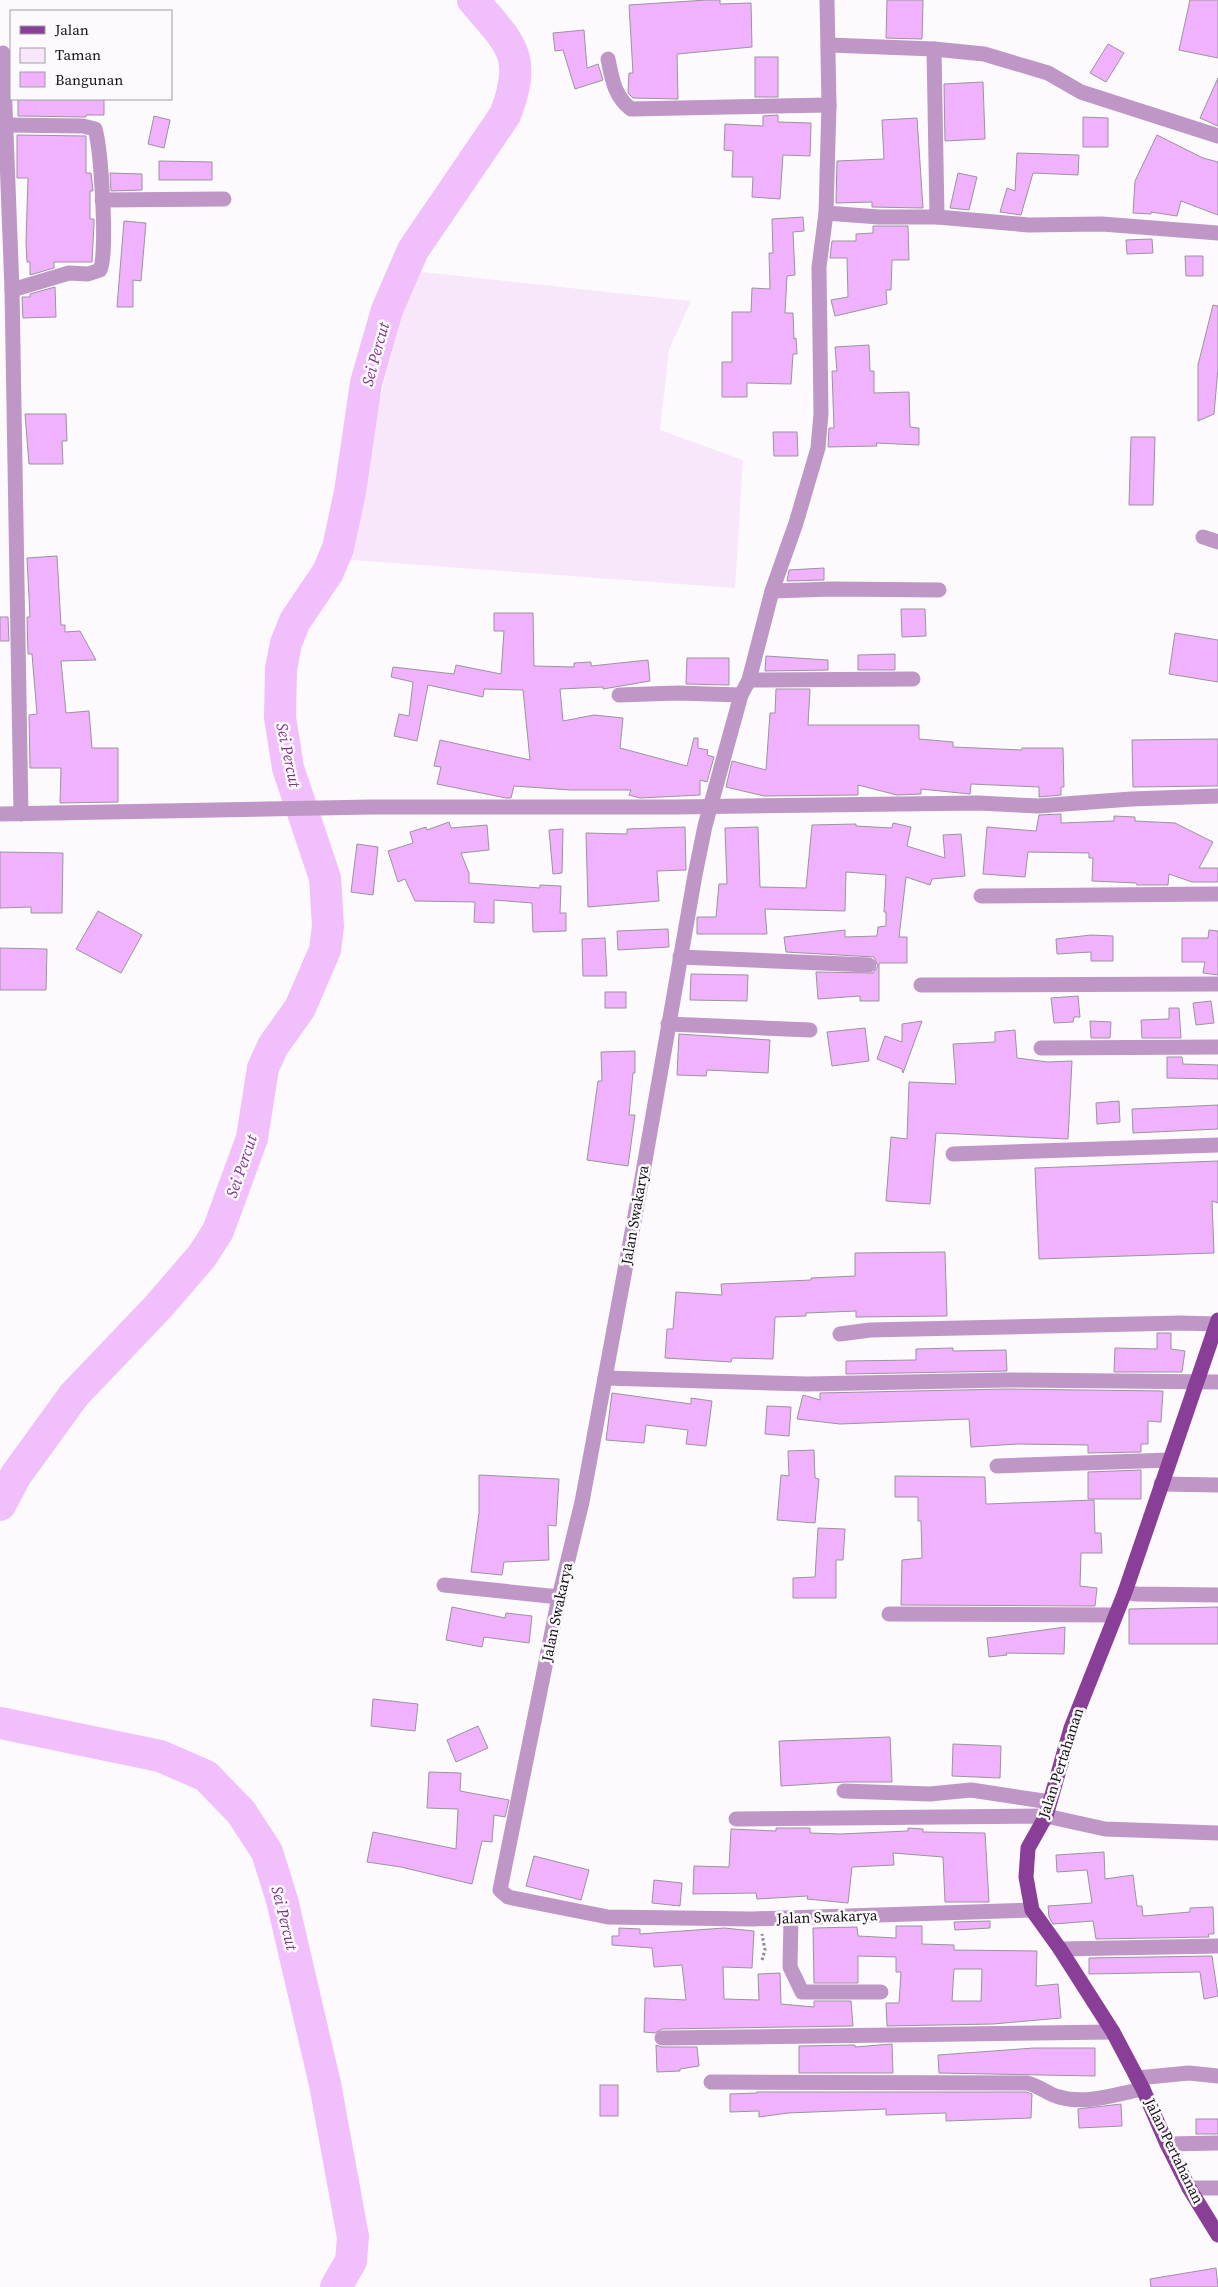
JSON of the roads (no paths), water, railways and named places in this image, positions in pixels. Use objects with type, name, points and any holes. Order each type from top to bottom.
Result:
[{"type":"main road","name":"Jalan Pertahanan","points":[[1217,1322],[1125,1592],[1114,1615],[1070,1728],[1048,1809],[1028,1848],[1026,1877],[1032,1910],[1060,1949],[1113,2032],[1140,2083],[1189,2188],[1218,2235]]},
{"type":"street","name":"Jalan Swakarya","points":[[827,0],[830,45],[829,105],[826,212],[819,266],[821,414],[818,448],[796,522],[772,591],[749,680],[741,695],[710,806],[694,875],[582,1502],[559,1597],[500,1890],[508,1897],[608,1917],[752,1919],[1032,1910]]},
{"type":"street","points":[[830,45],[934,48],[984,54],[1048,73],[1081,92],[1218,136]]},
{"type":"street","points":[[934,48],[937,217]]},
{"type":"street","points":[[3,53],[12,290],[21,814]]},
{"type":"street","points":[[608,59],[620,101],[630,109],[829,105]]},
{"type":"street","points":[[5,125],[84,126],[95,129],[102,200],[104,258],[100,270],[88,274],[69,273],[12,290]]},
{"type":"street","points":[[102,200],[224,199]]},
{"type":"street","points":[[826,212],[879,217],[937,217],[1029,224],[1102,224],[1218,233]]},
{"type":"street","points":[[772,591],[832,588],[939,590]]},
{"type":"street","points":[[749,680],[913,679]]},
{"type":"street","points":[[619,695],[678,693],[741,695]]},
{"type":"street","points":[[0,814],[371,807],[978,803],[1038,806],[1131,799],[1218,796]]},
{"type":"street","points":[[981,896],[1218,894]]},
{"type":"street","points":[[680,957],[869,965]]},
{"type":"street","points":[[922,985],[1218,984]]},
{"type":"street","points":[[668,1024],[810,1030]]},
{"type":"street","points":[[1041,1048],[1218,1048]]},
{"type":"street","points":[[953,1154],[1218,1145]]},
{"type":"street","points":[[840,1334],[879,1329],[1217,1322]]},
{"type":"street","points":[[605,1378],[807,1384],[1006,1380],[1218,1382]]},
{"type":"street","points":[[997,1466],[1170,1460]]},
{"type":"street","points":[[1161,1484],[1218,1485]]},
{"type":"street","points":[[444,1585],[559,1597]]},
{"type":"street","points":[[1125,1592],[1136,1594],[1218,1595]]},
{"type":"street","points":[[889,1614],[1114,1615]]},
{"type":"street","points":[[844,1791],[930,1794],[971,1790],[1048,1809],[1105,1829],[1218,1833]]},
{"type":"street","points":[[736,1819],[1048,1809]]},
{"type":"street","points":[[791,1918],[790,1967],[802,1992],[881,1992]]},
{"type":"street","points":[[1060,1949],[1218,1946]]},
{"type":"street","points":[[662,2038],[1113,2032]]},
{"type":"street","points":[[711,2082],[1027,2083],[1039,2086],[1056,2097],[1074,2100],[1189,2073],[1218,2076]]},
{"type":"street","points":[[1167,2144],[1218,2143]]},
{"type":"street","points":[[1189,2188],[1218,2188]]},
{"type":"waterway","name":"Sei Percut","points":[[0,1505],[16,1475],[74,1395],[158,1307],[202,1256],[218,1231],[252,1138],[263,1068],[273,1046],[300,1008],[325,950],[328,926],[325,878],[288,768],[280,717],[281,669],[286,643],[295,621],[328,572],[338,548],[350,492],[366,383],[387,310],[413,250],[505,115],[512,95],[515,78],[515,64],[512,52],[506,40],[473,0]]},
{"type":"waterway","name":"Sei Percut","points":[[0,1723],[160,1756],[206,1776],[241,1812],[267,1852],[282,1900],[325,2084],[353,2237],[351,2261],[336,2287]]}]
